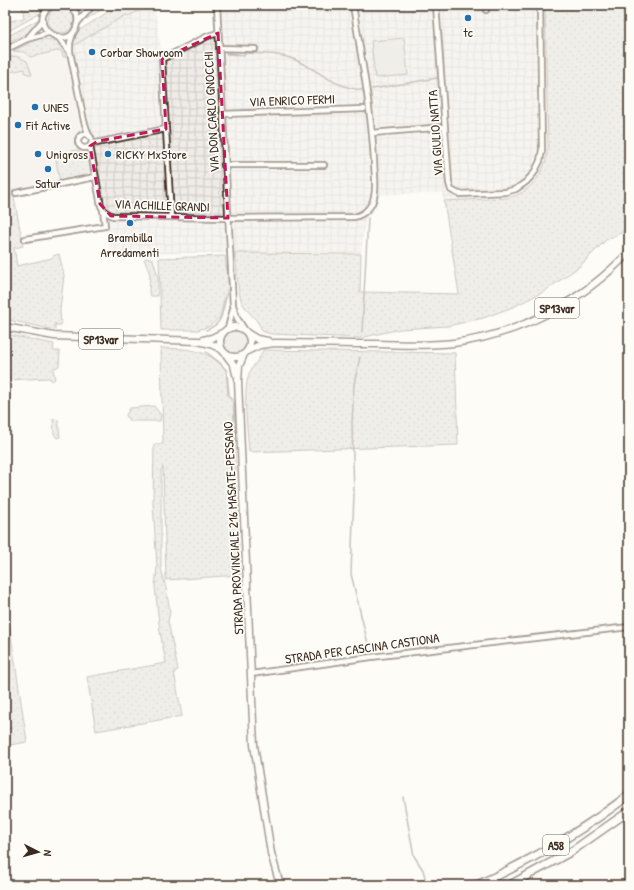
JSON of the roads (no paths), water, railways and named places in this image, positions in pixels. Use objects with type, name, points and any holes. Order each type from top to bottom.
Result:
[{"type":"highway","name":"A58","points":[[477,885],[521,864],[558,843],[629,795]]},
{"type":"highway","name":"A58","points":[[510,885],[572,851],[629,811]]},
{"type":"main road","name":"SP13var","points":[[5,327],[54,336],[198,341],[212,344],[236,357],[260,345],[275,343],[426,345],[460,342],[488,336],[526,323],[562,306],[599,280],[629,252]]},
{"type":"main road","name":"SP13var","points":[[198,341],[211,339],[225,330],[236,326],[260,340],[275,343]]},
{"type":"main road","points":[[225,330],[220,340],[223,351],[234,365],[238,381]]},
{"type":"main road","points":[[238,381],[239,366],[250,343],[245,331]]},
{"type":"main road","name":"STRADA PROVINCIALE 216 MASATE-PESSANO","points":[[238,381],[256,757],[270,853],[280,885]]},
{"type":"street","points":[[27,39],[43,20],[48,7],[52,5]]},
{"type":"street","points":[[78,22],[77,17],[70,6],[87,5]]},
{"type":"street","points":[[91,145],[90,137],[84,121],[70,52],[70,40],[78,22],[93,5]]},
{"type":"street","name":"VIA DON CARLO GNOCCHI","points":[[217,5],[224,165],[233,305]]},
{"type":"street","points":[[353,5],[372,133],[445,127]]},
{"type":"street","name":"VIA GIULIO NATTA","points":[[436,5],[449,184],[451,190],[459,194],[509,192],[523,185],[537,169],[541,154],[540,5]]},
{"type":"street","points":[[43,20],[48,33],[58,38],[70,52]]},
{"type":"street","points":[[5,50],[27,39],[48,33]]},
{"type":"street","points":[[58,38],[72,33]]},
{"type":"street","points":[[171,218],[162,59],[208,36],[218,33]]},
{"type":"street","points":[[219,48],[255,49]]},
{"type":"street","name":"VIA ENRICO FERMI","points":[[222,114],[364,109]]},
{"type":"street","points":[[84,121],[78,143],[91,158]]},
{"type":"street","points":[[83,148],[98,141],[166,129]]},
{"type":"street","name":"VIA ACHILLE GRANDI","points":[[91,145],[91,158],[103,210],[116,217],[354,217],[369,209],[375,194],[372,133]]},
{"type":"street","points":[[80,137],[84,135],[98,141]]},
{"type":"street","points":[[224,165],[324,165]]},
{"type":"street","points":[[16,193],[95,178]]},
{"type":"street","points":[[25,239],[105,226],[103,210]]},
{"type":"street","points":[[225,330],[233,305]]},
{"type":"street","points":[[233,305],[236,318],[245,331]]},
{"type":"street","name":"STRADA PER CASCINA CASTIONA","points":[[251,674],[475,644],[629,627]]},
{"type":"waterway","points":[[225,52],[243,55],[247,53],[288,57],[302,63],[334,82],[363,90]]},
{"type":"waterway","points":[[226,54],[243,55]]},
{"type":"waterway","points":[[372,89],[437,78]]},
{"type":"waterway","points":[[362,332],[368,218]]},
{"type":"waterway","points":[[206,330],[213,327],[221,318],[229,291]]},
{"type":"waterway","points":[[206,352],[219,362],[227,371],[229,395],[234,401],[236,441]]},
{"type":"waterway","points":[[360,357],[354,384],[352,424],[354,494],[351,574],[369,648]]},
{"type":"waterway","points":[[403,797],[414,856],[423,870],[427,885]]},
{"type":"place","name":"tc","points":[[468,18]]},
{"type":"place","name":"Corbar Showroom","points":[[92,52]]},
{"type":"place","name":"UNES","points":[[35,107]]},
{"type":"place","name":"Fit Active","points":[[18,125]]},
{"type":"place","name":"Unigross","points":[[38,154]]},
{"type":"place","name":"RICKY MxStore","points":[[108,154]]},
{"type":"place","name":"Satur","points":[[48,169]]},
{"type":"place","name":"Brambilla Arredamenti","points":[[130,223]]}]
